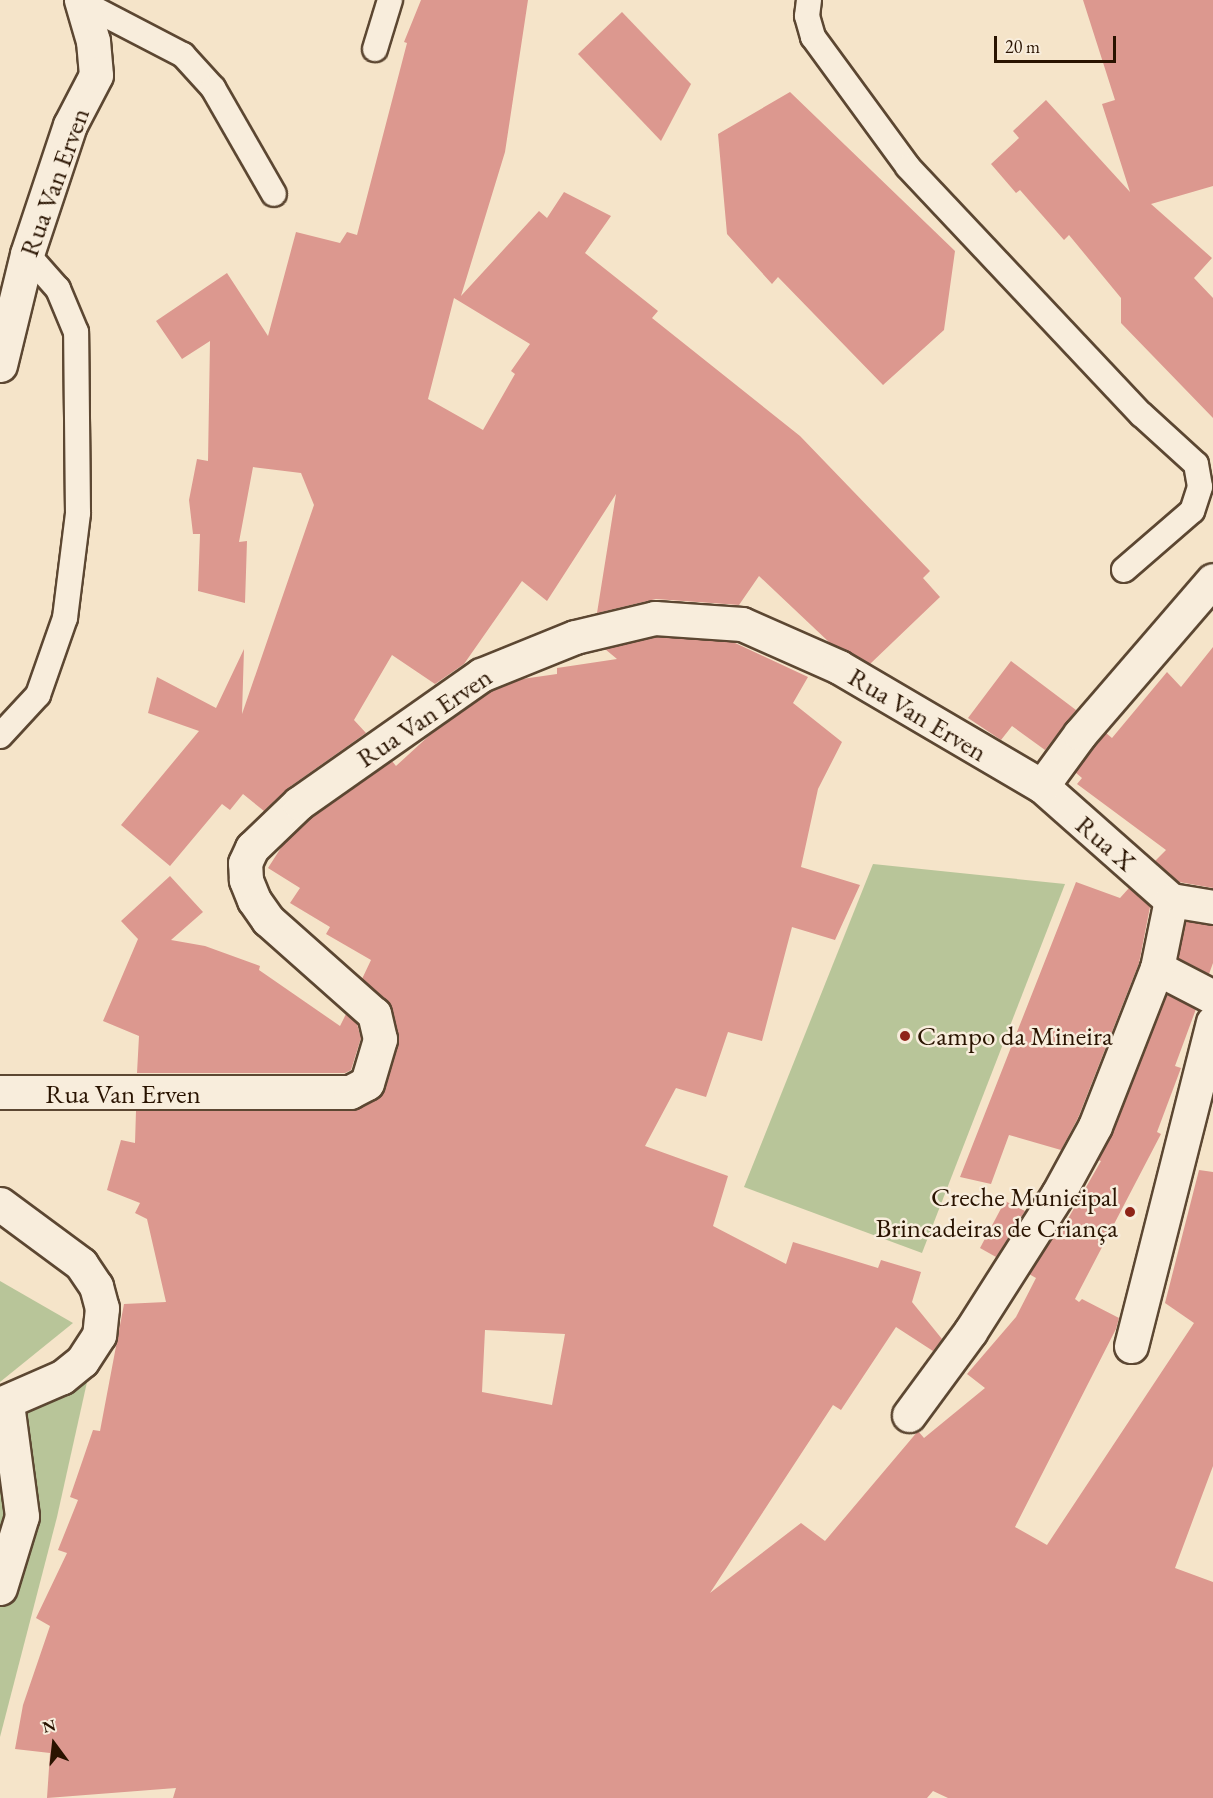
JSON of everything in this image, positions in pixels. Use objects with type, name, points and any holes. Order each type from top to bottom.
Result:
[{"type":"street","name":"Rua Van Erven","points":[[0,365],[27,254],[70,125],[96,75],[93,41],[82,2]]},
{"type":"street","points":[[1042,786],[1080,734],[1213,580]]},
{"type":"street","name":"Rua Van Erven","points":[[0,1092],[350,1092],[367,1083],[380,1039],[374,1014],[268,920],[246,880],[245,863],[252,848],[299,803],[481,675],[575,636],[655,618],[742,624],[839,667],[1042,786]]},
{"type":"street","name":"Rua X","points":[[1042,786],[1171,900]]},
{"type":"street","points":[[909,1415],[970,1332],[1058,1194],[1095,1126],[1157,968],[1171,900],[1213,907]]},
{"type":"street","points":[[1157,968],[1213,997]]},
{"type":"street","points":[[1131,1346],[1213,1022]]},
{"type":"street","points":[[0,1204],[81,1264],[96,1286],[102,1308],[99,1335],[82,1361],[62,1377],[3,1403],[22,1516],[0,1588]]},
{"type":"lane","points":[[375,49],[390,0]]},
{"type":"lane","points":[[809,0],[807,16],[813,37],[908,167],[1141,414],[1196,464],[1200,487],[1192,511],[1124,570]]},
{"type":"lane","points":[[82,2],[183,55],[213,88],[274,194]]},
{"type":"lane","points":[[0,736],[38,695],[65,618],[78,513],[76,332],[58,289],[27,254]]},
{"type":"green space","name":"Campo da Mineira","points":[[873,864],[1065,884],[922,1253],[744,1187]]},
{"type":"green space","points":[[0,1281],[73,1323],[0,1382]]},
{"type":"green space","points":[[91,1364],[57,1517],[0,1737],[0,1424]]},
{"type":"building","points":[[421,0],[528,0],[505,152],[461,296],[539,211],[547,218],[564,192],[611,216],[585,253],[658,311],[652,318],[800,436],[930,571],[923,578],[940,597],[870,664],[830,643],[759,576],[739,605],[656,599],[597,613],[616,494],[547,601],[522,581],[464,664],[435,684],[392,655],[354,720],[366,733],[288,788],[264,811],[243,794],[230,810],[222,804],[170,866],[121,825],[199,731],[148,713],[157,677],[216,708],[244,649],[242,714],[314,505],[301,473],[253,467],[239,542],[247,541],[245,603],[198,591],[200,534],[193,534],[189,500],[197,459],[208,461],[210,341],[182,359],[156,321],[227,273],[268,336],[296,232],[340,243],[347,232],[357,235],[407,43],[404,42]],"holes":[[[454,298],[530,344],[511,371],[515,374],[483,430],[428,399]]]},
{"type":"building","points":[[1083,0],[1213,0],[1213,186],[1151,204],[1212,258],[1194,278],[1213,298],[1213,418],[1121,323],[1121,298],[1069,235],[1064,240],[1020,190],[1016,193],[991,164],[1019,138],[1013,131],[1046,100],[1130,192],[1102,104],[1115,100]]},
{"type":"building","points":[[622,12],[691,84],[661,141],[578,54]]},
{"type":"building","points":[[790,92],[955,251],[944,330],[883,385],[778,277],[772,284],[727,234],[718,134]]},
{"type":"building","points":[[657,637],[733,642],[808,677],[793,703],[842,742],[818,789],[801,867],[860,885],[835,940],[792,927],[762,1041],[728,1032],[706,1097],[676,1088],[645,1146],[728,1176],[713,1226],[786,1264],[793,1242],[878,1268],[881,1260],[921,1272],[912,1302],[942,1339],[933,1351],[896,1327],[841,1410],[833,1405],[710,1593],[801,1523],[825,1541],[918,1431],[924,1438],[985,1388],[967,1374],[1016,1317],[1036,1278],[1029,1274],[1058,1229],[1061,1231],[1101,1161],[1098,1160],[1112,1133],[1167,994],[1196,1009],[1175,1066],[1181,1068],[1157,1132],[1161,1134],[1075,1299],[1079,1302],[1082,1299],[1119,1318],[1116,1329],[1015,1527],[1047,1545],[1194,1323],[1165,1303],[1199,1170],[1213,1172],[1213,1466],[1175,1568],[1213,1582],[1213,1798],[948,1798],[933,1791],[927,1798],[173,1798],[176,1788],[47,1798],[50,1753],[15,1749],[23,1705],[50,1626],[36,1618],[67,1553],[58,1550],[78,1500],[70,1497],[93,1430],[100,1431],[124,1304],[166,1302],[147,1219],[135,1213],[140,1203],[107,1190],[121,1140],[135,1143],[136,1111],[350,1111],[381,1095],[398,1035],[387,1000],[362,979],[371,960],[326,934],[330,927],[290,903],[300,888],[268,868],[284,843],[311,818],[392,761],[396,766],[432,733],[490,692],[522,679],[557,674],[557,668],[617,659],[605,649]],"holes":[[[485,1330],[565,1334],[552,1405],[482,1392]]]},
{"type":"building","points":[[1213,647],[1213,888],[1179,882],[1155,861],[1166,850],[1077,784],[1082,778],[1075,772],[1106,733],[1112,738],[1167,672],[1181,687]]},
{"type":"building","points":[[1011,661],[1076,710],[1045,750],[1012,726],[1001,740],[968,718]]},
{"type":"building","points":[[170,876],[203,912],[171,940],[205,946],[260,966],[259,970],[340,1026],[346,1014],[357,1024],[361,1038],[351,1070],[345,1073],[137,1073],[139,1036],[103,1021],[138,939],[121,921]]},
{"type":"building","points":[[1076,882],[1120,898],[1129,888],[1150,907],[1139,963],[1078,1118],[1061,1150],[1009,1135],[991,1184],[960,1177]]},
{"type":"building","points":[[1186,921],[1213,925],[1213,963],[1209,974],[1178,958]]},
{"type":"building","points":[[1005,1201],[1025,1211],[996,1257],[980,1248]]},
{"type":"place","name":"Campo da Mineira","points":[[905,1036]]},
{"type":"place","name":"Creche Municipal Brincadeiras de Criança","points":[[1130,1212]]}]
